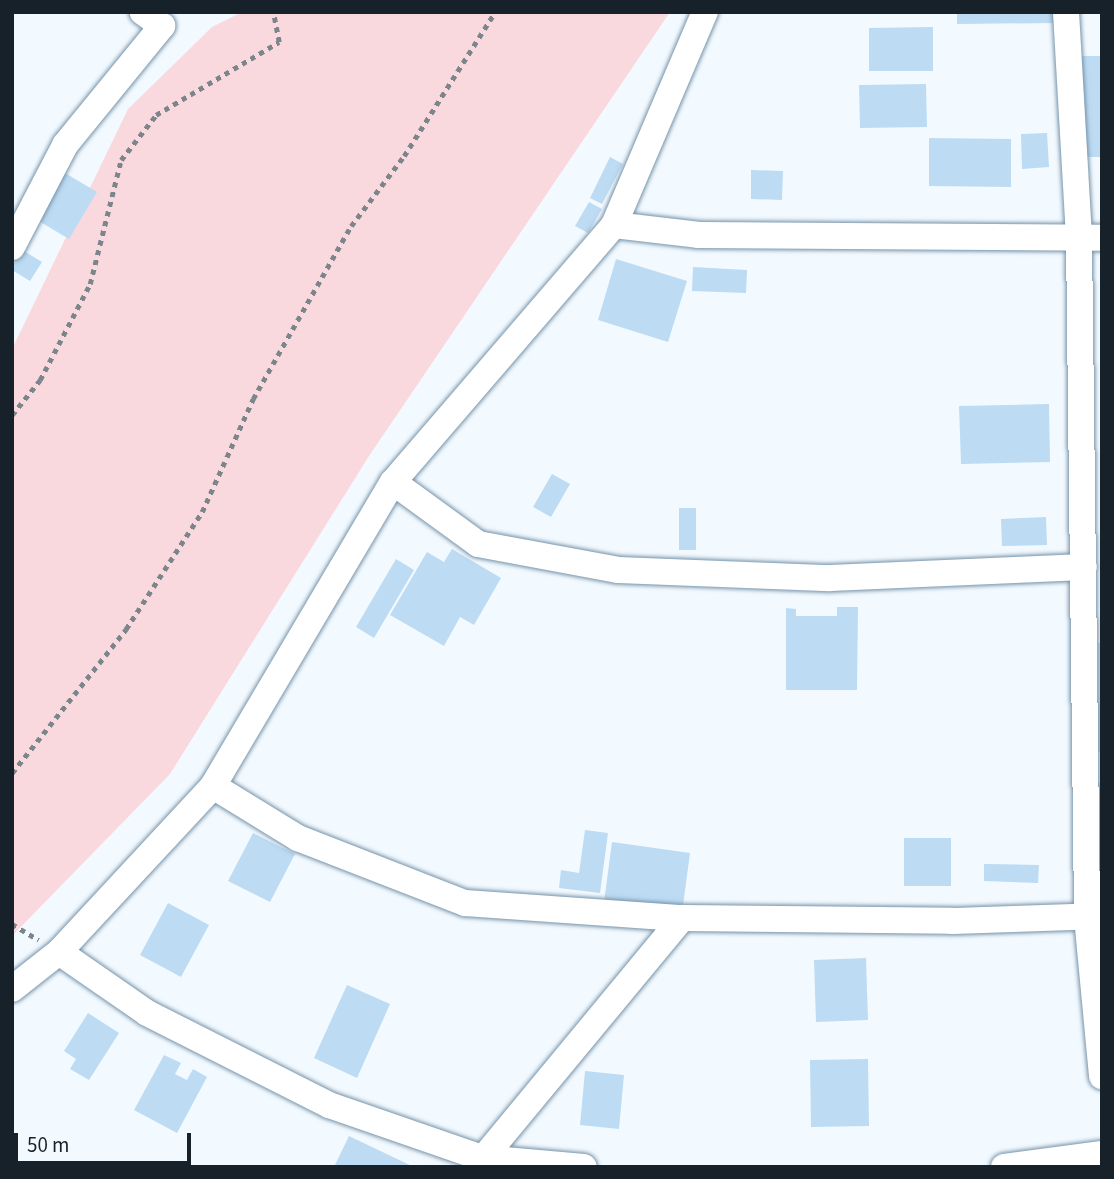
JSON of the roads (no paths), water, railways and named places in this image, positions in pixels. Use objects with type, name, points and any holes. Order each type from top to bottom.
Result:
[{"type":"street","points":[[12,989],[59,952],[213,786],[393,482],[614,226],[705,12]]},
{"type":"street","points":[[1066,12],[1090,238],[1084,567],[1094,916],[1102,1076]]},
{"type":"street","points":[[12,247],[65,145],[159,17]]},
{"type":"street","points":[[614,226],[699,235],[1090,238]]},
{"type":"street","points":[[393,482],[478,544],[618,570],[830,578],[1084,567]]},
{"type":"street","points":[[213,786],[298,838],[465,903],[682,918],[1094,916]]},
{"type":"street","points":[[479,1162],[682,918]]},
{"type":"street","points":[[59,952],[147,1013],[329,1105],[479,1162],[584,1167]]},
{"type":"street","points":[[1004,1167],[1102,1154]]}]
